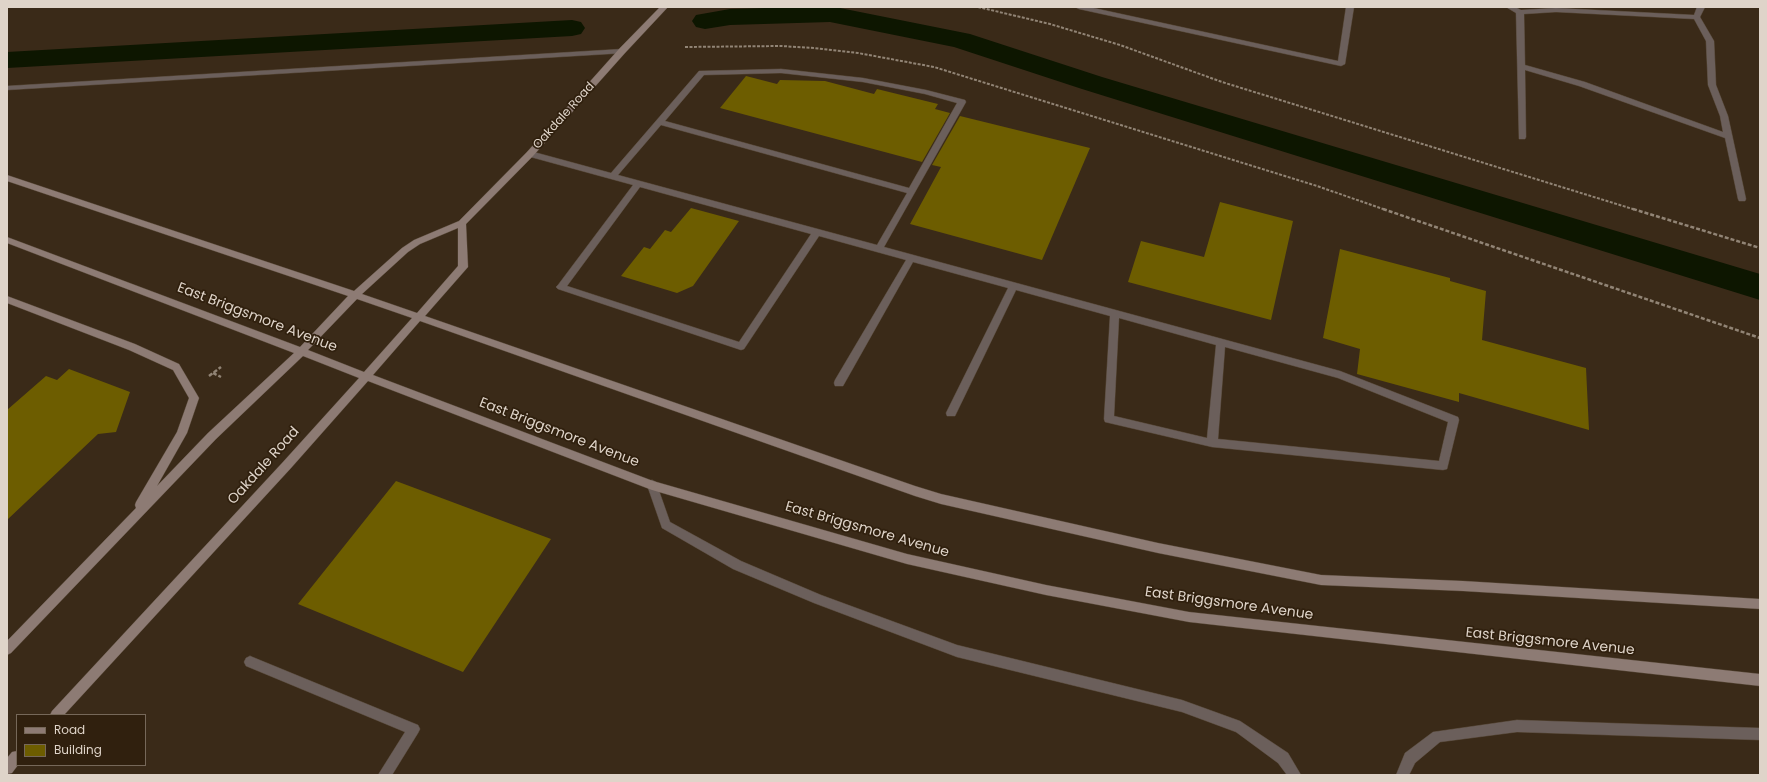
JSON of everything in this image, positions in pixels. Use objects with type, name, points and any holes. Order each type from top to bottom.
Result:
[{"type":"main road","name":"Oakdale Road","points":[[7,649],[212,436],[302,351],[355,295],[405,250],[417,242],[462,223],[530,154],[622,51],[664,7]]},
{"type":"main road","points":[[7,178],[355,295],[915,492],[1158,548],[1321,580],[1462,586],[1760,604]]},
{"type":"main road","name":"Oakdale Road","points":[[57,714],[287,465],[463,267],[462,223]]},
{"type":"main road","name":"East Briggsmore Avenue","points":[[7,240],[366,375],[652,485],[907,559],[1038,588],[1189,616],[1760,680]]},
{"type":"main road","points":[[7,299],[132,347],[176,367],[194,398],[182,433],[132,519]]},
{"type":"main road","points":[[7,768],[16,758]]},
{"type":"lane","points":[[1079,7],[1341,64],[1350,7]]},
{"type":"lane","points":[[1510,7],[1520,12],[1556,10],[1696,17]]},
{"type":"lane","points":[[1696,17],[1701,7]]},
{"type":"lane","points":[[1520,12],[1522,137]]},
{"type":"lane","points":[[1696,17],[1710,41],[1712,85],[1724,116],[1742,199]]},
{"type":"lane","points":[[7,88],[622,51]]},
{"type":"lane","points":[[1522,67],[1582,84],[1729,137]]},
{"type":"lane","points":[[613,176],[702,74],[789,72],[863,80],[926,92],[962,102],[878,249]]},
{"type":"lane","points":[[660,122],[911,191]]},
{"type":"lane","points":[[530,154],[1340,375],[1454,420],[1443,466],[1212,443],[1109,419],[1116,314]]},
{"type":"lane","points":[[639,183],[560,287],[741,346],[816,232]]},
{"type":"lane","points":[[839,383],[911,258]]},
{"type":"lane","points":[[951,413],[1013,286]]},
{"type":"lane","points":[[1212,443],[1221,343]]},
{"type":"lane","points":[[652,485],[666,525],[737,565],[818,598],[957,651],[1182,706],[1240,727],[1283,758],[1295,775]]},
{"type":"lane","points":[[250,662],[414,730],[384,775]]},
{"type":"lane","points":[[1402,775],[1410,758],[1437,736],[1517,726],[1760,734]]},
{"type":"path","points":[[978,7],[1050,24],[1120,45],[1222,82],[1760,248]]},
{"type":"path","points":[[685,47],[782,46],[814,48],[858,53],[934,67],[1020,95],[1317,186],[1760,338]]},
{"type":"path","points":[[207,378],[221,367]]},
{"type":"path","points":[[213,373],[221,377]]},
{"type":"building","points":[[746,76],[777,84],[780,80],[825,81],[874,94],[877,89],[938,104],[935,109],[950,113],[922,162],[720,108]]},
{"type":"building","points":[[960,116],[1090,148],[1042,260],[910,224],[941,167],[932,165]]},
{"type":"building","points":[[1220,202],[1293,221],[1271,320],[1128,282],[1141,241],[1204,257]]},
{"type":"building","points":[[691,208],[739,221],[693,286],[677,293],[621,276],[644,247],[650,249],[665,230],[671,232]]},
{"type":"building","points":[[1340,249],[1450,278],[1450,281],[1486,291],[1482,340],[1586,368],[1589,430],[1459,393],[1459,402],[1357,374],[1360,349],[1323,338]]},
{"type":"building","points":[[69,369],[130,392],[116,432],[98,434],[7,520],[7,410],[46,376],[57,380]]},
{"type":"building","points":[[396,481],[551,539],[463,672],[298,604]]},
{"type":"waterway","points":[[705,21],[730,17],[830,14],[960,40],[1092,83],[1760,287]]},
{"type":"waterway","points":[[7,60],[572,28]]}]
